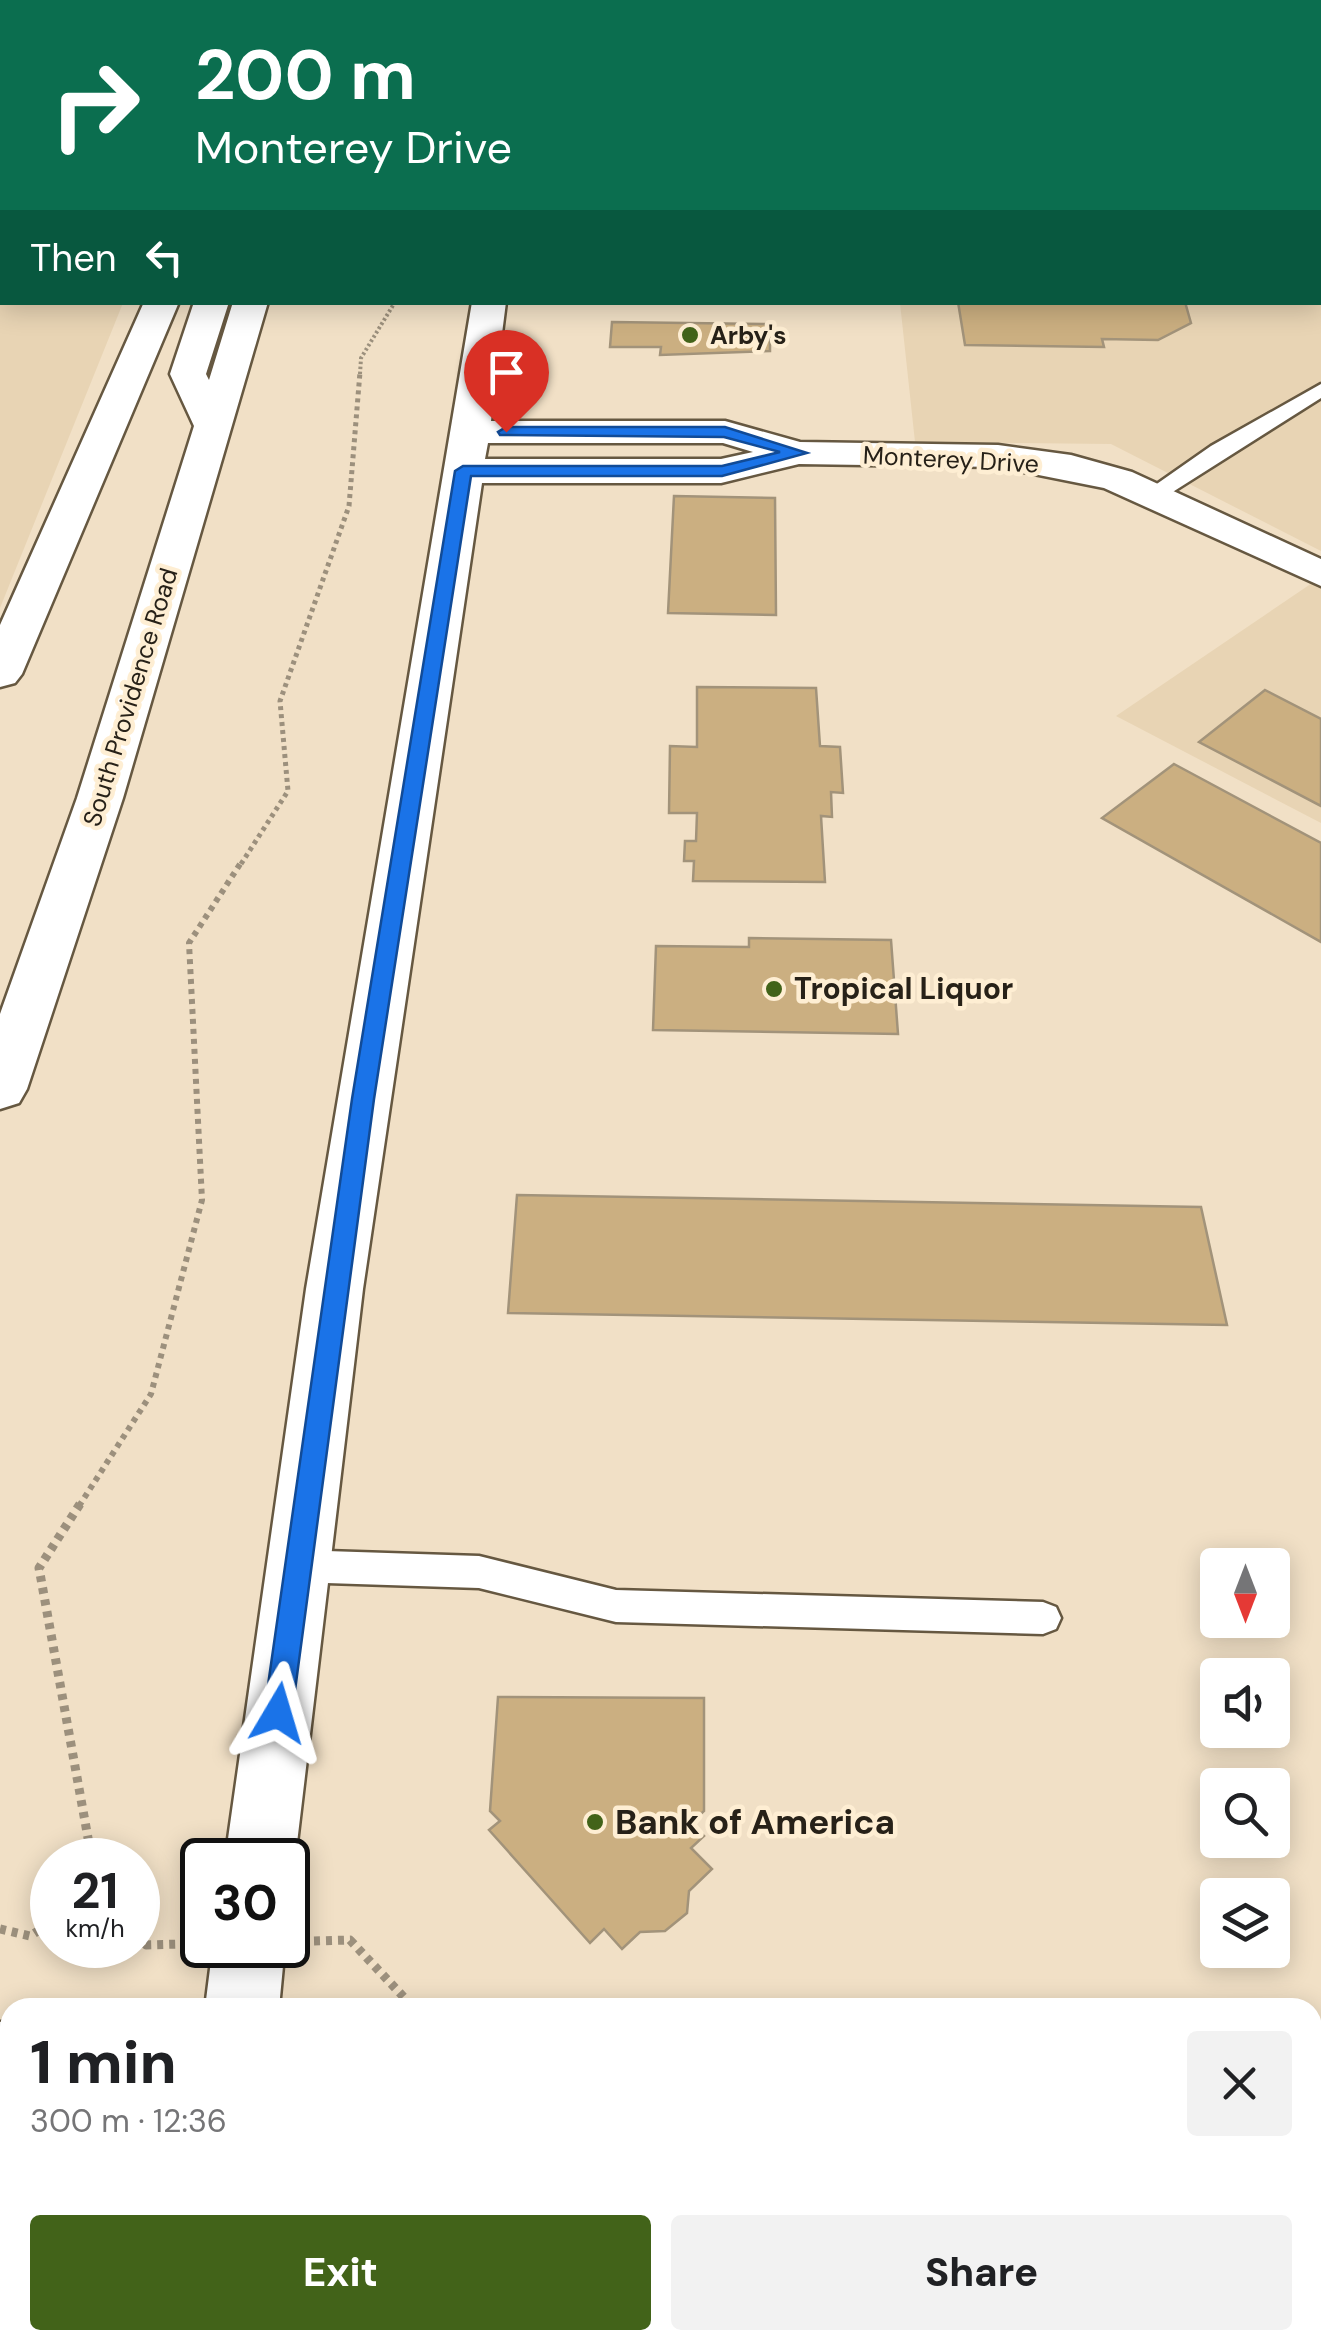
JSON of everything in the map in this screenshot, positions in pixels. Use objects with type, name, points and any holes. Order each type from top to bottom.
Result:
[{"type":"street","points":[[0,674],[161,305]]},
{"type":"street","points":[[211,305],[188,374],[213,426]]},
{"type":"street","name":"South Providence Road","points":[[0,1088],[100,798],[250,305]]},
{"type":"street","points":[[263,1838],[296,1566],[363,1099],[488,305]]},
{"type":"street","name":"Monterey Drive","points":[[466,451],[722,471],[799,453],[998,456],[1071,466],[1152,495],[1321,574]]},
{"type":"street","points":[[247,1998],[263,1968]]},
{"type":"lane","points":[[1152,495],[1218,450],[1321,390]]},
{"type":"lane","points":[[296,1566],[479,1572],[616,1606],[1043,1618]]},
{"type":"path","points":[[88,1838],[39,1568],[151,1394],[202,1200],[189,944],[288,792],[280,701],[349,506],[360,358],[393,305]]},
{"type":"path","points":[[0,1929],[30,1936]]},
{"type":"path","points":[[310,1942],[350,1940],[405,1998]]},
{"type":"shaded area","points":[[0,305],[122,305],[0,608]]},
{"type":"shaded area","points":[[900,305],[1321,305],[1321,551],[1111,444],[915,442]]},
{"type":"shaded area","points":[[1321,577],[1321,823],[1116,716]]},
{"type":"building","points":[[958,305],[1186,305],[1191,323],[1158,340],[1102,339],[1104,347],[965,345]]},
{"type":"building","name":"Arby's","points":[[612,322],[770,324],[770,351],[660,355],[661,347],[610,347]]},
{"type":"building","points":[[674,496],[775,498],[776,615],[668,613]]},
{"type":"building","points":[[697,687],[816,688],[820,746],[840,747],[843,793],[831,792],[832,817],[821,816],[825,882],[693,881],[694,861],[684,861],[685,841],[696,841],[697,813],[669,813],[670,746],[697,747]]},
{"type":"building","points":[[1265,690],[1321,719],[1321,806],[1199,742]]},
{"type":"building","points":[[1174,764],[1321,843],[1321,942],[1102,818]]},
{"type":"building","name":"Tropical Liquor","points":[[749,938],[891,940],[898,1034],[653,1030],[656,946],[749,947]]},
{"type":"building","points":[[517,1195],[1201,1207],[1227,1325],[508,1313]]},
{"type":"building","name":"Bank of America","points":[[498,1697],[704,1698],[704,1811],[691,1823],[704,1836],[691,1848],[712,1869],[689,1891],[687,1913],[665,1931],[640,1932],[622,1949],[604,1929],[590,1943],[489,1830],[500,1821],[490,1811]]},
{"type":"place","name":"Arby's","points":[[690,335]]},
{"type":"place","name":"Tropical Liquor","points":[[774,989]]},
{"type":"place","name":"Bank of America","points":[[595,1822]]},
{"type":"route","points":[[278,1713],[363,1099],[395,921],[463,471],[722,471],[799,453],[725,432],[506,432]]}]
